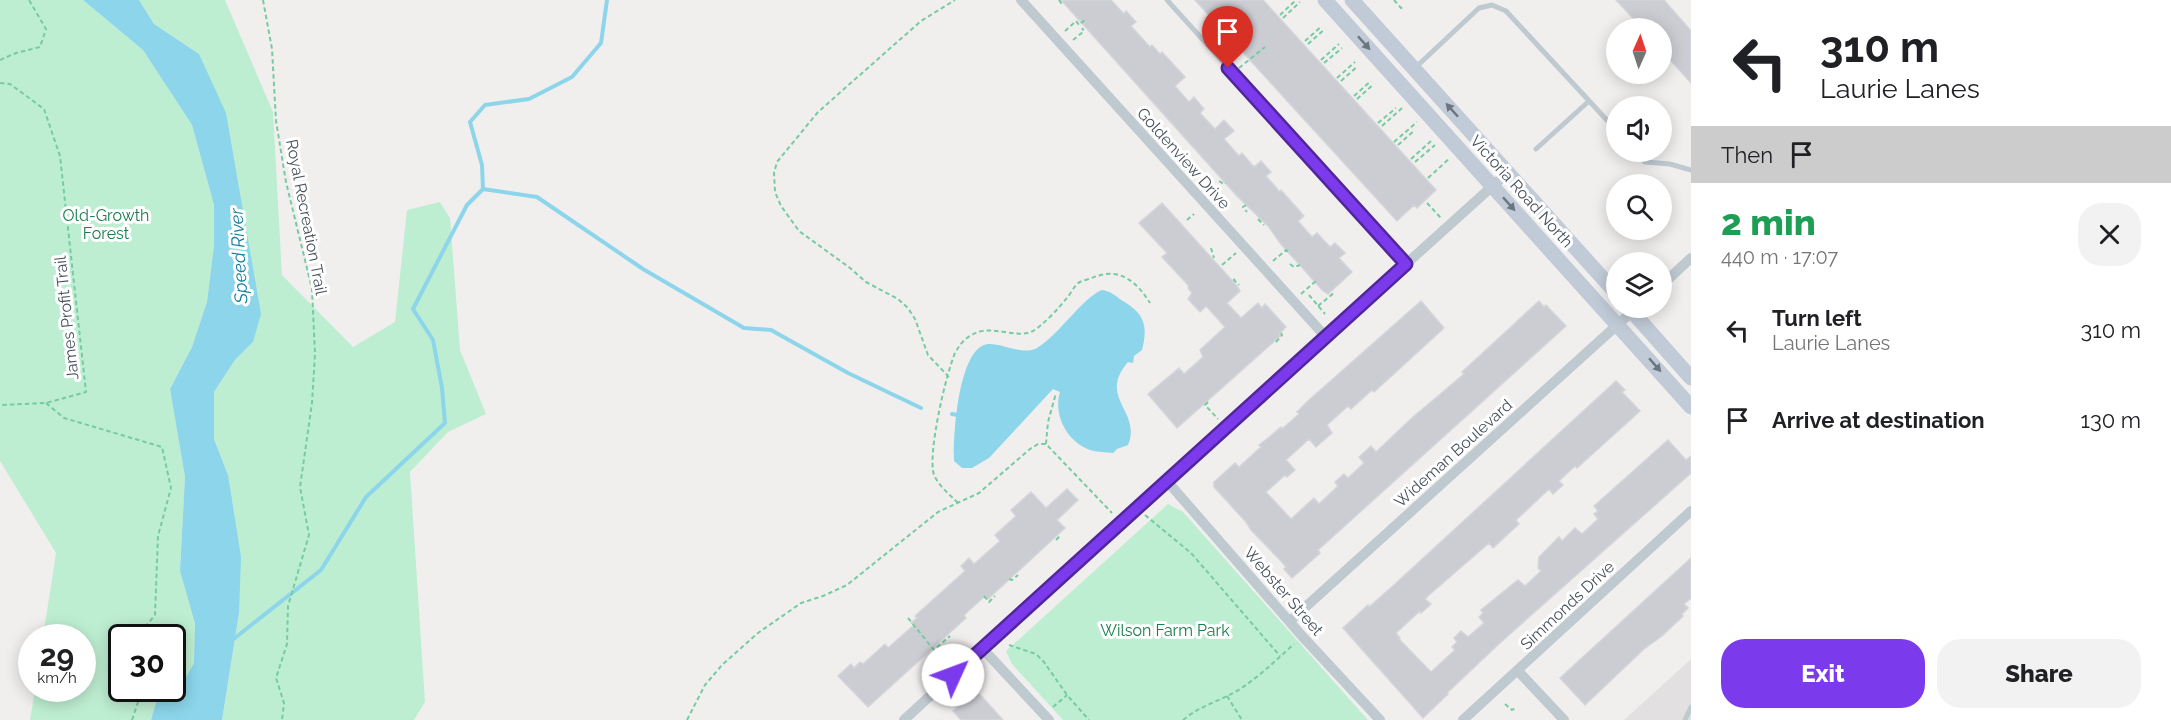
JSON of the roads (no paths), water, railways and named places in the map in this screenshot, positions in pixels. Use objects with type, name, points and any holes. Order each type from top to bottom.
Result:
[{"type":"main road","name":"Victoria Road North","points":[[1352,0],[1606,282]]},
{"type":"main road","name":"Victoria Road North","points":[[1328,1],[1691,407]]},
{"type":"main road","points":[[1640,318],[1691,378]]},
{"type":"street","name":"Goldenview Drive","points":[[1021,0],[1325,336]]},
{"type":"street","points":[[904,720],[1136,507],[1507,173]]},
{"type":"street","points":[[1672,276],[1691,258]]},
{"type":"street","name":"Wideman Boulevard","points":[[1290,621],[1624,318]]},
{"type":"street","name":"Webster Street","points":[[1167,481],[1302,636],[1380,720]]},
{"type":"street","name":"Simmonds Drive","points":[[1463,720],[1691,511]]},
{"type":"street","points":[[982,648],[1046,717]]},
{"type":"street","points":[[1518,671],[1564,720]]},
{"type":"lane","points":[[1167,0],[1406,264]]},
{"type":"lane","points":[[1414,68],[1479,8],[1492,5],[1506,11],[1606,119]]},
{"type":"lane","points":[[1536,149],[1589,100]]},
{"type":"lane","points":[[1645,162],[1670,164],[1691,170]]},
{"type":"lane","points":[[1685,720],[1691,707]]},
{"type":"water","name":"Speed River","points":[[83,0],[139,0],[154,24],[199,54],[226,113],[261,314],[253,342],[235,360],[214,392],[214,439],[228,475],[241,557],[239,613],[222,720],[151,720],[156,702],[186,702],[186,677],[194,663],[195,624],[180,571],[185,477],[170,389],[192,347],[207,302],[214,245],[214,205],[192,125],[143,50]]},
{"type":"water","points":[[1102,290],[1108,291],[1130,306],[1143,321],[1145,334],[1142,350],[1134,356],[1133,363],[1128,362],[1117,385],[1118,395],[1130,423],[1131,433],[1128,445],[1113,453],[1099,452],[1090,450],[1075,441],[1060,418],[1058,401],[1060,392],[1053,389],[989,458],[972,468],[962,468],[954,461],[956,415],[964,376],[970,360],[978,349],[988,344],[1026,351],[1037,348],[1054,335],[1086,301]]},
{"type":"waterway","points":[[231,641],[321,570],[366,497],[445,423],[442,388],[433,340],[413,309],[467,205],[483,189],[482,165],[470,122],[485,105],[529,99],[572,77],[601,43],[607,0]]},
{"type":"waterway","points":[[483,189],[537,197],[643,269],[744,328],[771,330],[848,373],[921,408]]},
{"type":"waterway","points":[[952,414],[958,415]]},
{"type":"park label","name":"Old-Growth Forest","points":[[106,224]]},
{"type":"park label","name":"Wilson Farm Park","points":[[1165,630]]}]
